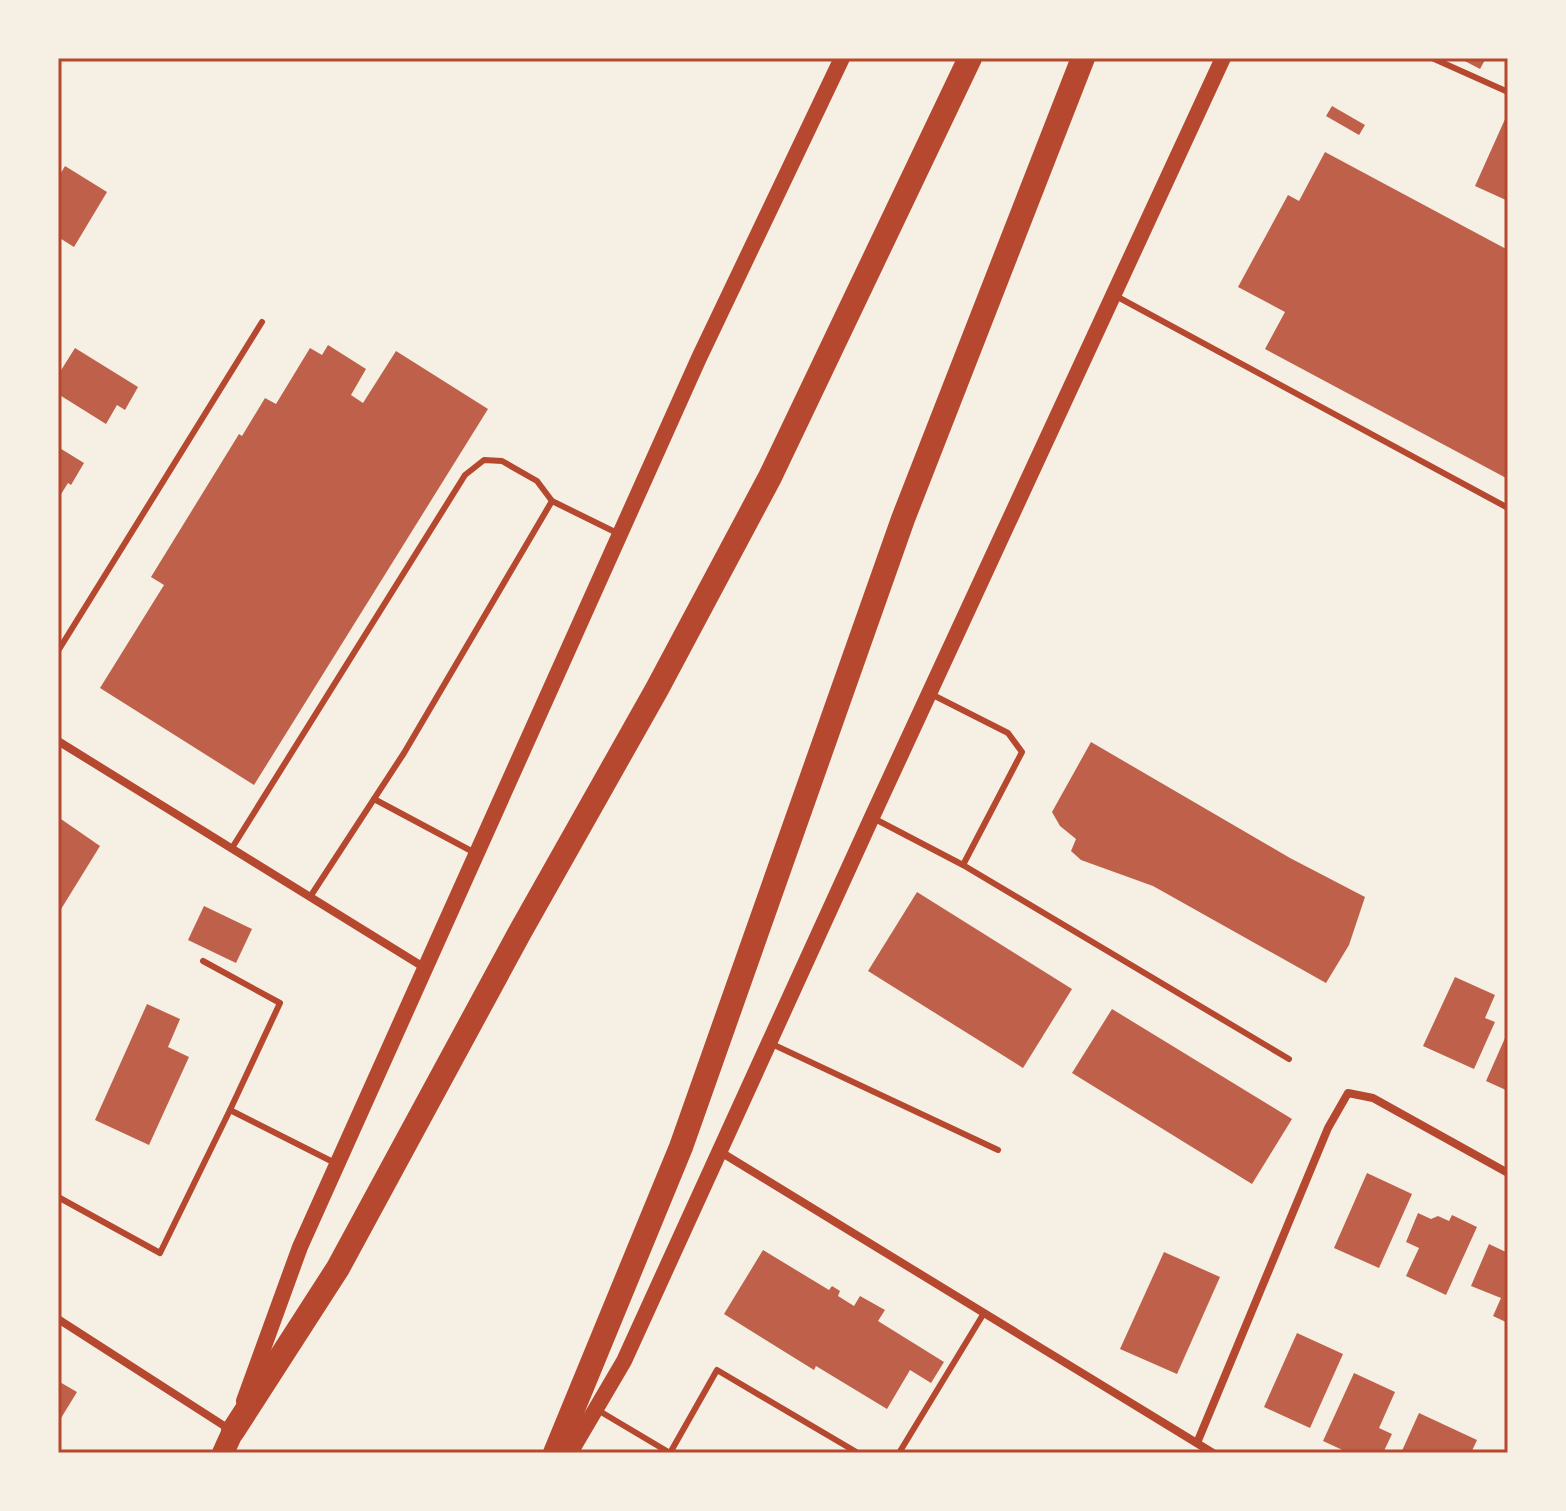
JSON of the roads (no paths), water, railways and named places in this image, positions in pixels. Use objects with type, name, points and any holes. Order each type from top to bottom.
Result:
[{"type":"highway","points":[[228,1442],[338,1268],[520,932],[657,689],[770,477],[970,58]]},
{"type":"highway","points":[[555,1453],[681,1147],[903,519],[1083,58]]},
{"type":"main road","points":[[228,1442],[300,1247],[699,358],[842,58]]},
{"type":"main road","points":[[570,1453],[624,1361],[1223,58]]},
{"type":"street","points":[[58,741],[426,969]]},
{"type":"street","points":[[1197,1443],[1328,1128],[1348,1093],[1373,1098],[1508,1173]]},
{"type":"street","points":[[719,1151],[1213,1453]]},
{"type":"street","points":[[58,1319],[228,1442]]},
{"type":"lane","points":[[1432,58],[1508,92]]},
{"type":"lane","points":[[1114,295],[1508,508]]},
{"type":"lane","points":[[58,651],[262,322]]},
{"type":"lane","points":[[232,848],[465,475],[484,460],[502,461],[537,481],[552,501],[620,534]]},
{"type":"lane","points":[[310,897],[404,753],[552,501]]},
{"type":"lane","points":[[929,693],[1008,733],[1022,752],[963,865]]},
{"type":"lane","points":[[374,799],[477,854]]},
{"type":"lane","points":[[872,817],[963,865],[1289,1059]]},
{"type":"lane","points":[[58,1197],[160,1253],[280,1003],[203,961]]},
{"type":"lane","points":[[769,1042],[998,1150]]},
{"type":"lane","points":[[230,1110],[337,1164]]},
{"type":"lane","points":[[899,1453],[984,1313]]},
{"type":"lane","points":[[596,1409],[670,1453],[717,1370],[858,1453]]}]
